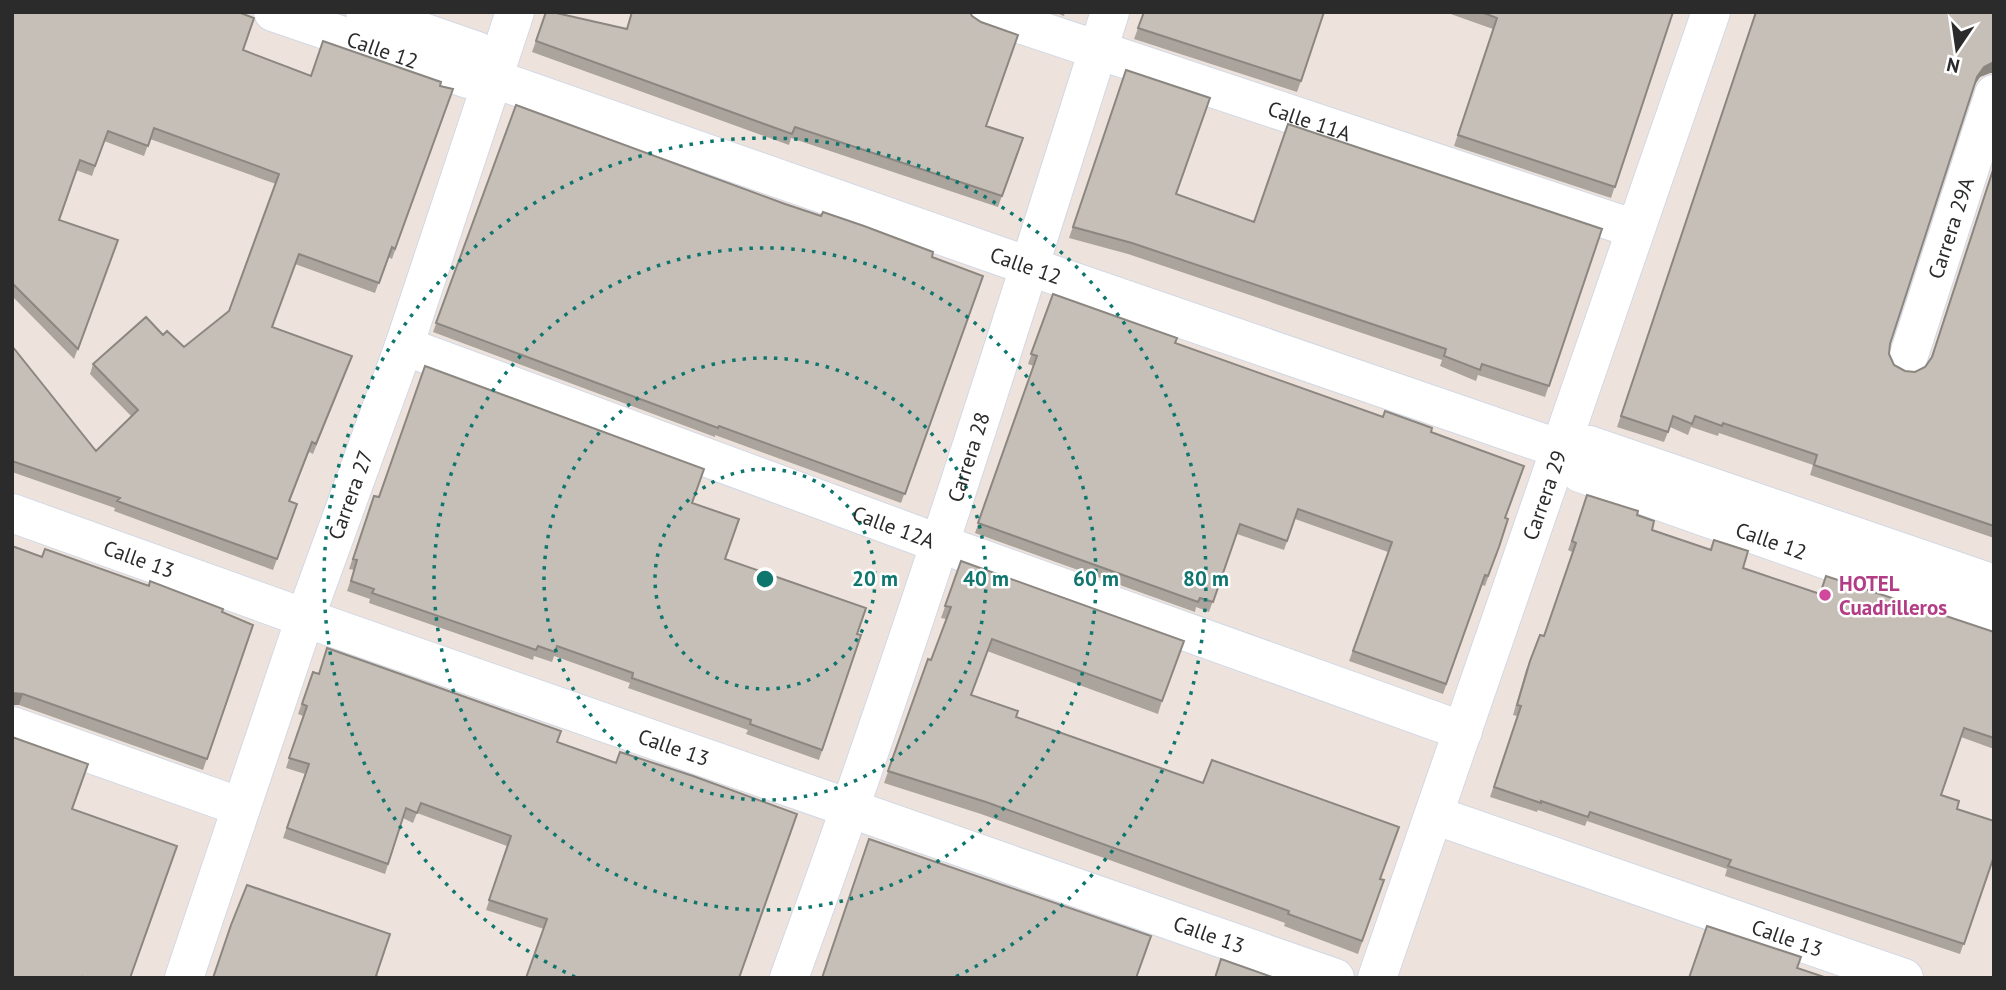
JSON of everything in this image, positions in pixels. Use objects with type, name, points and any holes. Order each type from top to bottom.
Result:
[{"type":"street","name":"Calle 12","points":[[273,12],[468,79],[492,78],[1560,449],[1589,444],[1994,583]]},
{"type":"street","name":"Calle 12","points":[[365,12],[477,51],[492,78]]},
{"type":"street","name":"Carrera 27","points":[[184,978],[305,618],[404,346],[515,12]]},
{"type":"street","name":"Calle 11A","points":[[984,12],[1635,229]]},
{"type":"street","name":"Carrera 28","points":[[789,978],[850,810],[1031,267],[1110,12]]},
{"type":"street","name":"Carrera 29","points":[[1377,978],[1711,12]]},
{"type":"street","name":"Carrera 29A","points":[[1906,361],[1994,94]]},
{"type":"street","name":"Calle 12A","points":[[404,346],[939,543],[1463,731]]},
{"type":"street","name":"Calle 12","points":[[1560,449],[1580,473],[1994,619]]},
{"type":"street","name":"Calle 13","points":[[12,513],[850,810],[1335,978]]},
{"type":"street","points":[[12,726],[241,807]]},
{"type":"street","name":"Calle 13","points":[[1434,815],[1904,978]]},
{"type":"building","points":[[12,12],[238,12],[254,18],[243,50],[311,76],[323,41],[441,82],[440,86],[453,89],[395,249],[392,247],[379,283],[299,254],[272,327],[352,356],[316,444],[312,442],[289,501],[297,504],[277,559],[117,501],[120,498],[12,461],[12,346],[96,451],[138,410],[93,364],[146,317],[163,335],[167,331],[184,347],[229,311],[279,174],[154,128],[148,146],[108,131],[95,166],[80,160],[59,220],[118,240],[78,349],[12,283]]},
{"type":"building","points":[[546,12],[627,29],[632,12],[970,12],[981,22],[1018,35],[986,126],[1023,138],[1002,196],[795,127],[792,134],[536,41]]},
{"type":"building","points":[[1144,12],[1324,12],[1301,81],[1138,28]]},
{"type":"building","points":[[1481,12],[1673,12],[1615,187],[1458,135],[1497,18]]},
{"type":"building","points":[[1756,12],[1994,12],[1994,62],[1984,67],[1977,77],[1889,354],[1894,365],[1905,371],[1915,372],[1925,367],[1932,357],[1994,167],[1994,526],[1814,465],[1817,455],[1723,423],[1722,426],[1695,416],[1692,424],[1673,416],[1668,432],[1621,416]]},
{"type":"building","points":[[1126,70],[1210,98],[1176,194],[1254,222],[1288,124],[1602,229],[1549,386],[1482,364],[1480,370],[1444,356],[1446,349],[1132,243],[1073,227]]},
{"type":"building","points":[[516,105],[785,204],[821,216],[823,212],[864,226],[933,252],[932,257],[983,276],[905,494],[436,323]]},
{"type":"building","points":[[1053,294],[1177,338],[1175,343],[1383,417],[1385,411],[1432,428],[1431,432],[1524,466],[1505,518],[1508,519],[1499,547],[1488,576],[1485,575],[1446,684],[1353,651],[1392,542],[1298,509],[1287,541],[1240,524],[1213,602],[1200,598],[1198,602],[978,523],[1037,356],[1031,354]]},
{"type":"building","points":[[425,366],[704,469],[692,503],[739,519],[725,559],[866,608],[857,634],[861,635],[822,750],[750,724],[751,720],[632,678],[633,673],[557,646],[555,652],[538,646],[536,650],[372,593],[374,589],[351,581],[357,560],[353,559],[374,496],[379,497]]},
{"type":"building","points":[[1587,495],[1638,511],[1637,515],[1654,521],[1652,530],[1711,550],[1714,540],[1748,551],[1743,568],[1820,594],[1826,576],[1994,632],[1994,738],[1964,728],[1941,795],[1959,801],[1957,809],[1994,821],[1994,856],[1964,944],[1728,866],[1731,860],[1590,812],[1588,817],[1494,787],[1521,706],[1517,705],[1530,661],[1540,635],[1544,636],[1576,543],[1572,541]]},
{"type":"building","points":[[12,546],[42,557],[45,549],[149,586],[150,581],[223,609],[222,612],[253,625],[207,759],[23,694],[12,693]]},
{"type":"building","points":[[961,561],[1184,641],[1162,701],[992,639],[971,695],[1018,711],[1016,717],[1203,783],[1212,760],[1399,827],[1362,941],[1288,914],[1289,911],[986,802],[888,771],[928,659],[931,660],[951,607],[945,606]]},
{"type":"building","points":[[327,648],[561,731],[557,742],[616,763],[620,752],[797,814],[739,978],[526,978],[547,919],[489,900],[511,836],[421,803],[417,813],[406,808],[388,864],[287,828],[309,764],[289,758],[307,706],[302,704],[313,672],[319,674]]},
{"type":"building","points":[[12,737],[88,764],[72,809],[177,846],[130,978],[12,978]]},
{"type":"building","points":[[869,839],[1151,936],[1136,978],[822,978]]},
{"type":"building","points":[[247,885],[390,934],[376,976],[380,978],[213,978]]},
{"type":"building","points":[[1707,926],[1801,957],[1797,968],[1827,978],[1689,978]]},
{"type":"building","points":[[1221,959],[1275,978],[1215,978]]},
{"type":"place","name":"HOTEL Cuadrilleros","points":[[1825,595]]}]
